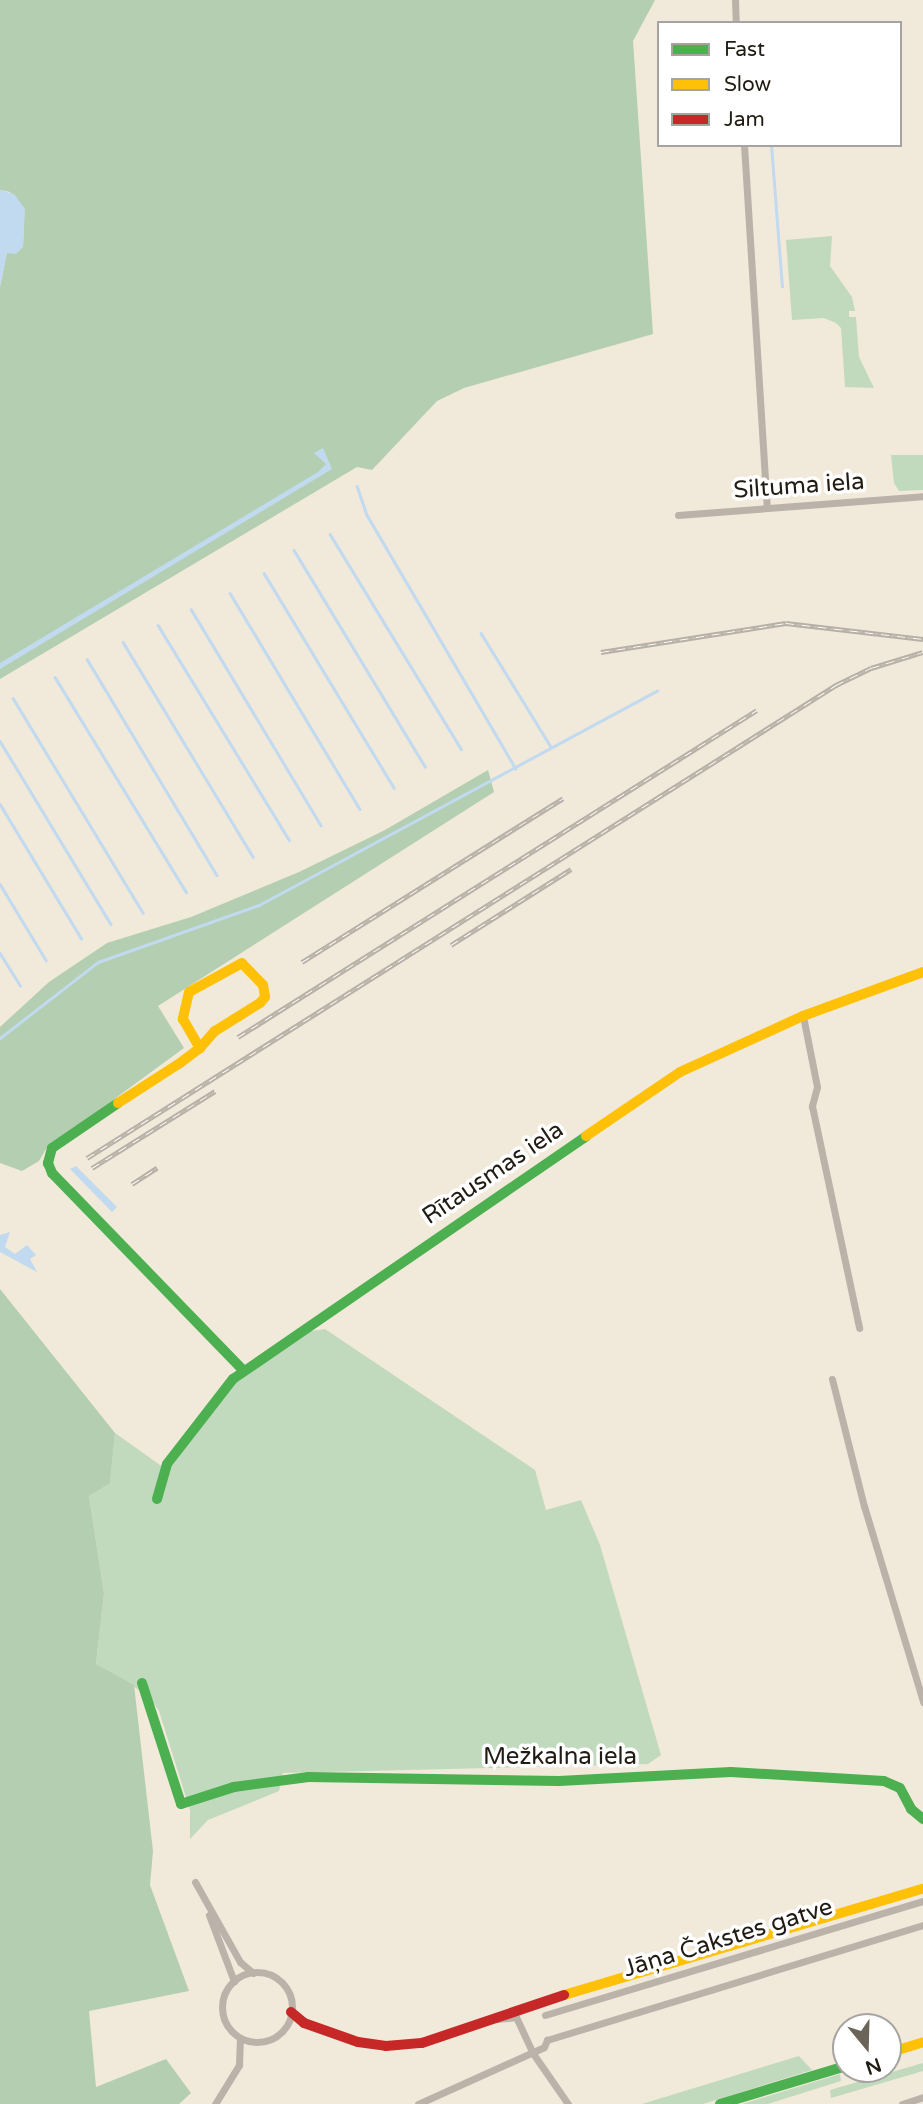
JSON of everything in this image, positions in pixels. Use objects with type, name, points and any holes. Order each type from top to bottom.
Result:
[{"type":"street","points":[[735,0],[736,21]]},
{"type":"street","points":[[744,147],[767,507]]},
{"type":"street","name":"Siltuma iela","points":[[678,515],[923,496]]},
{"type":"street","points":[[200,1048],[183,1018],[189,992],[242,963],[254,971],[265,996],[215,1031],[200,1048],[69,1134],[52,1148],[48,1163],[52,1173],[243,1370]]},
{"type":"street","name":"Rītausmas iela","points":[[158,1499],[167,1464],[243,1370],[666,1080],[803,1016],[923,972]]},
{"type":"street","points":[[803,1016],[817,1087],[812,1106],[859,1328]]},
{"type":"street","points":[[832,1379],[875,1545],[923,1702]]},
{"type":"street","name":"Mežkalna iela","points":[[142,1683],[181,1804],[234,1787],[308,1777],[559,1781],[731,1772],[884,1780],[900,1788],[911,1809],[923,1819]]},
{"type":"street","points":[[234,1981],[195,1882],[240,1962],[253,1973],[271,1976],[285,1987],[291,2012],[284,2029],[272,2039],[256,2042],[240,2038],[223,2016],[224,1997],[234,1981],[253,1973]]},
{"type":"street","points":[[291,2012],[304,2023],[386,2046],[422,2043],[923,1889]]},
{"type":"street","points":[[874,1915],[893,1898]]},
{"type":"street","name":"Jāņa Čakstes gatve","points":[[545,2015],[923,1901]]},
{"type":"street","name":"Jāņa Čakstes gatve","points":[[532,2052],[547,2040],[923,1926]]},
{"type":"street","points":[[492,2020],[516,2017],[532,2052],[568,2104]]},
{"type":"street","points":[[215,2104],[239,2065],[240,2038]]},
{"type":"street","points":[[902,2049],[923,2042]]},
{"type":"street","points":[[418,2104],[532,2052]]},
{"type":"street","points":[[720,2104],[832,2070]]},
{"type":"street","points":[[902,2104],[923,2097]]},
{"type":"green space","points":[[0,0],[655,0],[633,41],[653,334],[464,388],[437,401],[372,470],[357,467],[0,679],[0,287],[7,252],[23,247],[24,216],[10,192],[0,190]]},
{"type":"green space","points":[[832,236],[830,266],[852,297],[855,311],[849,311],[849,317],[856,317],[859,357],[874,388],[845,387],[841,328],[836,323],[824,318],[792,320],[786,240]]},
{"type":"green space","points":[[891,455],[923,455],[923,490],[899,491],[894,483]]},
{"type":"green space","points":[[488,770],[494,792],[158,1006],[184,1048],[46,1149],[39,1161],[22,1171],[0,1163],[0,1027],[49,982],[107,943],[191,917],[299,872],[385,830]]},
{"type":"green space","points":[[0,1289],[115,1433],[110,1483],[89,1496],[104,1593],[96,1664],[134,1685],[153,1851],[150,1885],[189,1991],[89,2011],[96,2087],[166,2059],[191,2093],[179,2104],[0,2104]]},
{"type":"green space","points":[[325,1329],[535,1470],[546,1510],[581,1500],[600,1545],[661,1755],[648,1764],[283,1773],[279,1791],[208,1820],[190,1839],[190,1810],[159,1711],[149,1696],[96,1664],[104,1593],[89,1496],[110,1482],[115,1433],[160,1465],[172,1466],[233,1383],[311,1331]]},
{"type":"green space","points":[[799,2056],[812,2070],[703,2104],[642,2104]]},
{"type":"green space","points":[[923,2063],[923,2071],[902,2077],[902,2069]]},
{"type":"green space","points":[[832,2076],[832,2083],[835,2083],[768,2104],[742,2104]]},
{"type":"green space","points":[[854,2083],[882,2083],[831,2098],[830,2090]]},
{"type":"water","points":[[770,147],[773,147],[784,288],[781,288]]},
{"type":"water","points":[[0,190],[14,194],[25,209],[23,247],[16,254],[7,253],[0,287]]},
{"type":"water","points":[[323,448],[332,469],[0,669],[0,663],[318,472],[326,464],[314,453]]},
{"type":"water","points":[[76,1166],[117,1207],[112,1212],[70,1169]]},
{"type":"water","points":[[10,1232],[5,1247],[15,1254],[27,1245],[36,1255],[30,1259],[37,1272],[0,1252],[0,1235]]},
{"type":"waterway","points":[[357,486],[367,515],[516,769]]},
{"type":"waterway","points":[[330,534],[461,749]]},
{"type":"waterway","points":[[294,550],[425,766]]},
{"type":"waterway","points":[[264,573],[394,788]]},
{"type":"waterway","points":[[230,593],[360,809]]},
{"type":"waterway","points":[[191,609],[321,825]]},
{"type":"waterway","points":[[158,625],[289,840]]},
{"type":"waterway","points":[[481,633],[551,747]]},
{"type":"waterway","points":[[123,642],[253,857]]},
{"type":"waterway","points":[[87,659],[217,875]]},
{"type":"waterway","points":[[55,677],[186,892]]},
{"type":"waterway","points":[[0,1038],[98,962],[259,905],[657,691]]},
{"type":"waterway","points":[[13,698],[143,913]]},
{"type":"waterway","points":[[0,741],[111,924]]},
{"type":"waterway","points":[[0,804],[81,938]]},
{"type":"waterway","points":[[0,884],[46,960]]},
{"type":"waterway","points":[[0,953],[20,985]]},
{"type":"railway","points":[[601,652],[786,623],[923,639]]},
{"type":"railway","points":[[87,1158],[836,685],[871,668],[923,652]]},
{"type":"railway","points":[[238,1037],[757,710]]},
{"type":"railway","points":[[302,962],[563,798]]},
{"type":"railway","points":[[451,945],[571,869]]},
{"type":"railway","points":[[92,1168],[215,1091]]},
{"type":"railway","points":[[132,1184],[157,1168]]},
{"type":"traffic: fast","points":[[118,1103],[52,1148],[48,1163],[52,1173],[243,1370]]},
{"type":"traffic: fast","points":[[157,1499],[167,1464],[233,1379],[586,1136]]},
{"type":"traffic: fast","points":[[142,1683],[181,1804],[234,1787],[308,1777],[559,1781],[731,1772],[884,1781],[900,1788],[911,1809],[923,1819]]},
{"type":"traffic: fast","points":[[720,2104],[832,2070]]},
{"type":"traffic: slow","points":[[118,1103],[180,1063],[200,1048],[215,1031],[260,1003],[265,997],[263,985],[242,963],[189,992],[183,1019],[200,1048]]},
{"type":"traffic: slow","points":[[586,1136],[680,1072],[803,1016],[923,972]]},
{"type":"traffic: slow","points":[[564,1995],[923,1889]]},
{"type":"traffic: slow","points":[[902,2049],[923,2042]]},
{"type":"traffic: jam","points":[[291,2012],[304,2023],[358,2042],[386,2046],[422,2043],[564,1995]]}]
